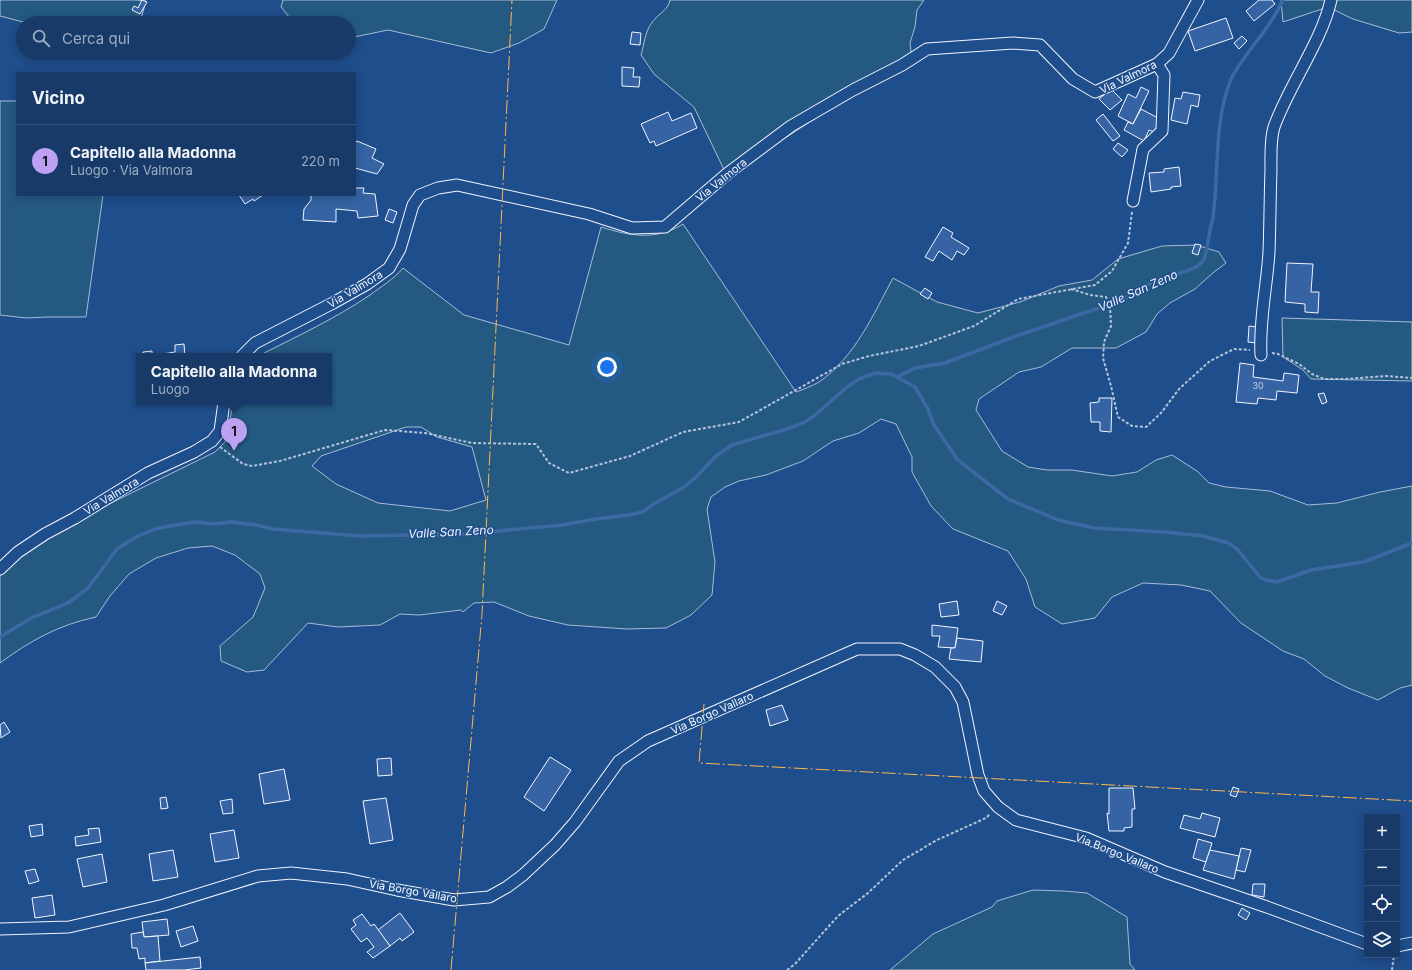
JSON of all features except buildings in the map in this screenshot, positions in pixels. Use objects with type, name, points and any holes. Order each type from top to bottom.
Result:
[{"type":"street","name":"Via Valmora","points":[[245,353],[255,343],[367,284],[389,268],[400,248],[413,206],[420,195],[438,188],[457,185],[589,214],[632,228],[665,227],[728,173],[791,126],[927,49],[1013,43],[1040,45],[1073,79],[1095,92],[1157,64],[1169,53],[1198,0]]},
{"type":"street","points":[[1261,353],[1260,329],[1264,308],[1269,253],[1271,153],[1273,129],[1317,38],[1329,11],[1331,0]]},
{"type":"street","points":[[1134,201],[1143,149],[1162,131],[1164,75],[1157,64]]},
{"type":"street","points":[[212,441],[220,431],[224,405]]},
{"type":"street","name":"Via Valmora","points":[[0,570],[18,552],[45,534],[75,518],[148,473],[194,452],[212,441]]},
{"type":"street","name":"Via Borgo Vallaro","points":[[0,929],[69,927],[164,905],[258,876],[291,873],[347,879],[454,900],[489,897],[507,887],[523,875],[555,845],[575,822],[619,761],[648,741],[857,649],[900,649],[915,654],[935,667],[955,687],[963,702],[978,775],[984,791],[998,807],[1016,820],[1086,838],[1165,872],[1267,907],[1364,943]]},
{"type":"street","points":[[1400,945],[1412,943]]},
{"type":"path","points":[[212,441],[243,464],[252,466],[280,462],[385,430],[425,433],[472,443],[536,444],[549,463],[569,473],[630,456],[683,432],[739,422],[842,364],[869,356],[919,346],[974,326],[1018,298],[1095,284],[1112,271],[1128,243],[1134,201]]},
{"type":"path","points":[[1070,289],[1090,295],[1106,297],[1110,305],[1111,326],[1104,342],[1103,358],[1118,417],[1132,426],[1146,427],[1161,413],[1180,389],[1210,361],[1234,349],[1278,354],[1299,364],[1312,374],[1324,379],[1386,376],[1412,378]]},
{"type":"path","points":[[787,970],[795,964],[838,916],[868,893],[903,860],[937,840],[986,818],[998,807]]},
{"type":"path","points":[[1392,970],[1394,958]]},
{"type":"shaded area","points":[[0,0],[146,1],[142,16],[16,16],[16,20],[0,16]]},
{"type":"shaded area","points":[[283,0],[557,0],[544,29],[519,43],[491,53],[388,30],[356,37],[356,16],[288,16],[281,7]]},
{"type":"shaded area","points":[[670,0],[924,0],[917,10],[915,27],[910,43],[912,60],[831,108],[727,176],[694,107],[654,74],[641,55],[649,27],[665,10]]},
{"type":"shaded area","points":[[1281,0],[1412,0],[1412,32],[1399,33],[1353,19],[1328,7],[1283,22]]},
{"type":"shaded area","points":[[0,101],[16,101],[16,196],[103,196],[86,317],[26,318],[0,315]]},
{"type":"shaded area","points":[[683,224],[796,392],[819,382],[832,372],[843,360],[853,348],[870,321],[893,278],[937,302],[978,313],[1020,302],[1059,286],[1092,280],[1118,259],[1162,246],[1196,245],[1219,252],[1226,263],[1195,289],[1170,303],[1157,314],[1146,332],[1116,348],[1072,348],[1041,367],[1019,372],[979,399],[976,410],[1002,451],[1028,467],[1047,470],[1072,470],[1112,476],[1137,472],[1156,460],[1172,455],[1197,471],[1209,483],[1226,487],[1270,491],[1308,505],[1337,503],[1380,492],[1412,486],[1412,685],[1400,688],[1378,700],[1348,688],[1325,676],[1304,659],[1283,651],[1241,623],[1210,591],[1181,585],[1143,583],[1112,597],[1095,618],[1062,624],[1035,607],[1026,579],[1008,551],[953,529],[931,506],[912,472],[912,457],[896,424],[881,419],[859,433],[833,441],[803,461],[766,475],[739,481],[725,487],[711,497],[707,509],[715,562],[712,595],[691,615],[666,628],[627,629],[568,625],[529,616],[494,602],[474,603],[463,612],[461,610],[419,615],[400,614],[380,625],[338,627],[308,623],[264,670],[247,672],[221,661],[220,646],[253,617],[265,588],[260,574],[235,555],[212,546],[188,548],[156,558],[129,574],[110,596],[96,617],[69,624],[57,629],[22,648],[0,663],[0,576],[27,549],[50,535],[115,501],[215,452],[225,442],[232,405],[332,405],[332,353],[264,353],[344,311],[388,282],[403,268],[464,315],[569,345],[601,227],[622,233],[653,235],[663,233]],"holes":[[[406,427],[421,427],[437,437],[472,447],[486,500],[450,511],[378,503],[336,484],[312,466],[321,456]]]},
{"type":"shaded area","points":[[1282,318],[1412,322],[1412,381],[1311,379],[1303,370],[1283,357]]},
{"type":"shaded area","points":[[1033,890],[1087,893],[1127,917],[1130,964],[1135,970],[890,970],[933,934],[992,907],[997,901]]},
{"type":"waterway","name":"Valle San Zeno","points":[[897,377],[915,368],[945,363],[1016,336],[1125,299],[1153,282],[1190,270],[1199,265],[1204,258],[1213,219],[1219,129],[1223,103],[1231,79],[1236,70],[1270,24],[1283,0]]},
{"type":"waterway","name":"Valle San Zeno","points":[[0,637],[31,618],[68,603],[88,588],[117,549],[136,537],[155,529],[170,526],[195,522],[214,524],[232,522],[273,529],[359,536],[466,534],[562,525],[642,512],[684,487],[716,456],[732,445],[803,423],[814,416],[847,387],[859,379],[875,373],[891,374],[915,387],[928,409],[934,425],[957,459],[973,472],[1008,499],[1058,520],[1094,528],[1165,532],[1203,536],[1228,543],[1237,549],[1260,577],[1277,582],[1311,570],[1364,562],[1412,543]]},
{"type":"power","points":[[451,970],[482,614],[512,0]]},
{"type":"power","points":[[704,704],[699,763],[1412,801]]},
{"type":"place","name":"Capitello alla Madonna","points":[[234,451]]}]
